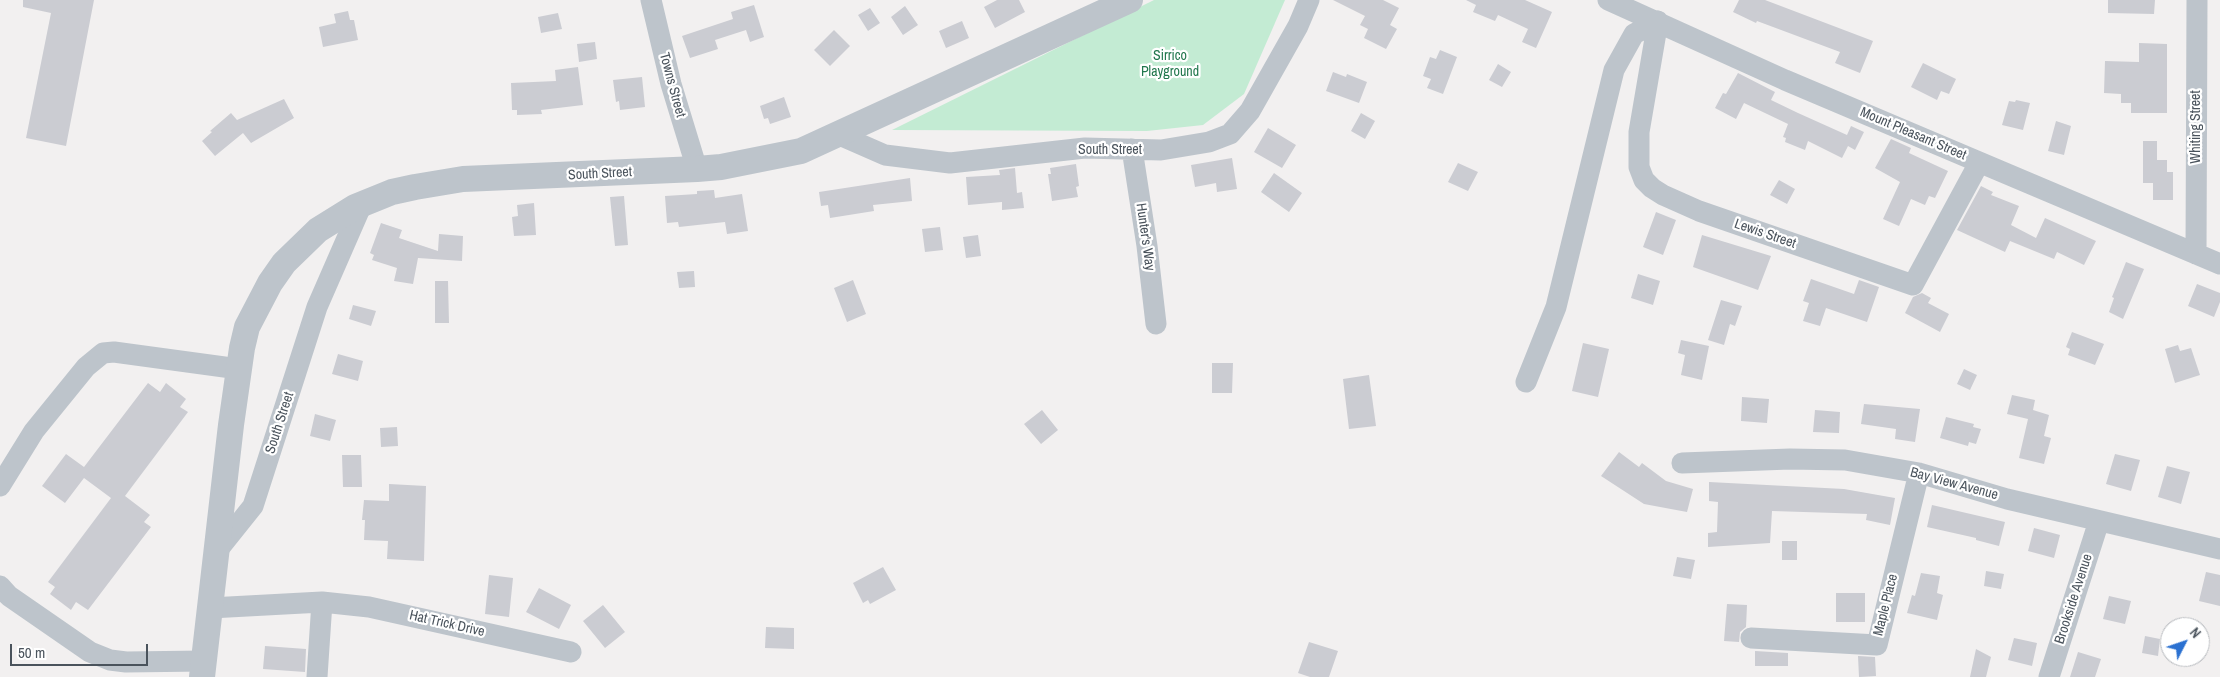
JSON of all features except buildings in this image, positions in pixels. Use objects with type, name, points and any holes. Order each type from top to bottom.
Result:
[{"type":"street","name":"Towns Street","points":[[651,0],[671,84],[697,169]]},
{"type":"street","name":"South Street","points":[[0,586],[9,596],[90,652],[110,660],[203,669],[239,369],[247,327],[257,304],[276,274],[300,246],[318,230],[362,204],[392,192],[416,186],[463,179],[697,169],[801,151],[1130,0]]},
{"type":"street","name":"South Street","points":[[837,134],[885,155],[950,163],[1085,148],[1161,150],[1198,146],[1230,134],[1241,123],[1258,98],[1298,26],[1309,0]]},
{"type":"street","name":"Mount Pleasant Street","points":[[1608,0],[1785,80],[2220,264]]},
{"type":"street","name":"Whiting Street","points":[[2196,254],[2197,0]]},
{"type":"street","name":"Lewis Street","points":[[1658,21],[1639,132],[1639,167],[1644,180],[1652,188],[1699,212],[1913,285],[1979,163]]},
{"type":"street","points":[[1526,382],[1556,306],[1614,70],[1634,34],[1658,21]]},
{"type":"street","name":"Hunter's Way","points":[[1132,150],[1147,246],[1156,324]]},
{"type":"street","name":"South Street","points":[[217,550],[253,506],[318,307],[362,204]]},
{"type":"street","points":[[0,486],[34,431],[86,367],[103,353],[114,352],[239,369]]},
{"type":"street","name":"Bay View Avenue","points":[[1682,464],[1844,460],[1918,473],[2007,499],[2220,549]]},
{"type":"street","name":"Maple Place","points":[[1752,638],[1877,644],[1918,473]]},
{"type":"street","name":"Brookside Avenue","points":[[2049,677],[2099,521]]},
{"type":"street","points":[[317,677],[322,602]]},
{"type":"street","name":"Hat Trick Drive","points":[[210,608],[322,602],[369,607],[571,652]]},
{"type":"green space","name":"Sirrico Playground","points":[[1154,0],[1285,0],[1244,94],[1203,125],[1147,131],[892,130]]}]
